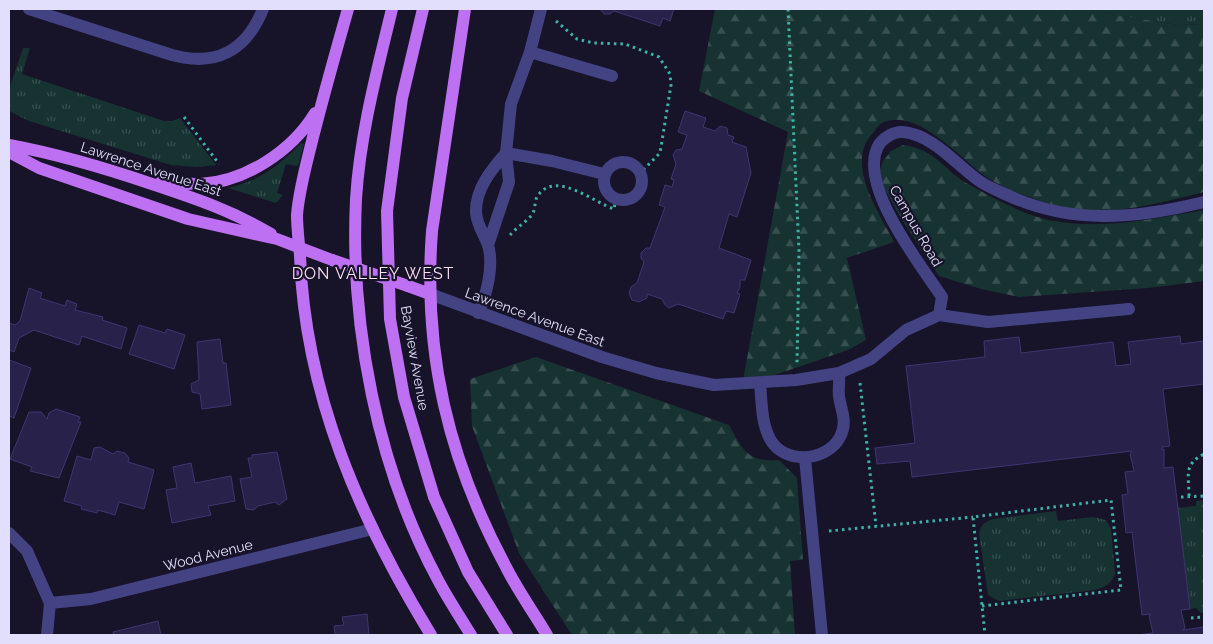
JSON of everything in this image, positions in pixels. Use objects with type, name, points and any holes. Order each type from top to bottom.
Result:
[{"type":"main road","points":[[348,9],[305,170],[297,215],[301,283],[314,370],[330,430],[373,529],[402,588],[431,635]]},
{"type":"main road","points":[[392,9],[363,138],[356,199],[357,278],[362,340],[373,401],[386,451],[405,507],[437,578],[471,635]]},
{"type":"main road","name":"Bayview Avenue","points":[[423,9],[402,98],[387,212],[390,319],[404,397],[434,497],[468,572],[507,635]]},
{"type":"main road","points":[[465,9],[432,231],[431,327],[438,382],[462,471],[506,568],[547,635]]},
{"type":"main road","points":[[143,181],[201,184],[265,165],[305,129],[322,102]]},
{"type":"main road","name":"Lawrence Avenue East","points":[[9,145],[55,153],[216,205],[249,220],[277,238]]},
{"type":"main road","name":"Lawrence Avenue East","points":[[9,152],[39,168],[188,219],[277,238],[332,260],[430,294]]},
{"type":"street","points":[[28,9],[196,61],[223,55],[241,44],[252,33],[263,9]]},
{"type":"street","points":[[488,246],[509,182],[506,153],[510,104],[530,52],[540,9]]},
{"type":"street","points":[[530,52],[612,76]]},
{"type":"street","name":"Campus Road","points":[[939,315],[942,297],[886,210],[877,190],[873,169],[874,153],[881,141],[891,134],[901,131],[914,133],[930,140],[980,182],[1029,205],[1069,215],[1122,217],[1204,202]]},
{"type":"street","points":[[506,153],[552,161],[604,174]]},
{"type":"street","points":[[478,313],[485,296],[489,260],[488,246],[481,231],[476,212],[484,178],[506,153]]},
{"type":"street","points":[[630,162],[641,172],[642,188],[632,198],[616,199],[605,189],[604,174],[614,163],[630,162]]},
{"type":"street","name":"Lawrence Avenue East","points":[[430,294],[602,357],[656,373],[714,385],[760,383]]},
{"type":"street","points":[[840,373],[839,396],[845,416],[840,437],[826,452],[805,458],[786,454],[770,441],[763,422],[760,383],[840,373],[871,359],[906,330],[939,315],[988,322],[1129,309]]},
{"type":"street","points":[[805,458],[822,635]]},
{"type":"street","name":"Wood Avenue","points":[[50,603],[91,599],[373,529]]},
{"type":"street","points":[[9,533],[27,552],[50,603],[47,635]]},
{"type":"path","points":[[788,9],[799,251],[796,380]]},
{"type":"path","points":[[184,117],[221,168]]},
{"type":"path","points":[[508,237],[532,214],[537,198],[545,189],[554,186],[567,187],[614,209],[616,199]]},
{"type":"path","points":[[860,382],[876,526]]},
{"type":"path","points":[[1190,496],[1189,466],[1192,460],[1204,454]]},
{"type":"path","points":[[1181,497],[1204,496]]},
{"type":"path","points":[[812,532],[973,517],[1111,500],[1121,590],[982,606]]},
{"type":"path","points":[[973,517],[985,635]]},
{"type":"path","points":[[1191,618],[1204,617]]},
{"type":"green space","points":[[715,9],[1107,9],[1104,13],[1178,25],[1204,24],[1204,192],[1134,208],[1116,210],[1080,210],[1062,207],[1022,194],[993,181],[937,136],[923,128],[909,122],[895,120],[882,123],[872,134],[865,146],[862,160],[863,174],[873,203],[894,242],[847,258],[866,340],[848,350],[742,386],[788,132],[699,91]]},
{"type":"green space","points":[[1107,9],[1204,9],[1204,24],[1178,25],[1103,13]]},
{"type":"green space","points":[[23,48],[30,48],[22,74],[164,121],[173,121],[180,118],[216,165],[196,167],[171,165],[29,121],[9,111],[9,89]]},
{"type":"green space","points":[[301,143],[304,144],[298,166],[286,164],[277,193],[283,195],[276,203],[228,188],[268,172]]},
{"type":"green space","points":[[903,145],[924,151],[961,179],[1003,203],[1049,220],[1079,224],[1115,223],[1204,210],[1204,281],[1148,288],[1019,297],[981,289],[939,276],[904,223],[882,185],[880,170],[883,161],[891,151]]},
{"type":"green space","points":[[536,357],[729,425],[747,453],[760,459],[779,460],[797,478],[803,560],[790,561],[795,635],[572,635],[519,553],[472,426],[470,379]]},
{"type":"green space","points":[[1204,500],[1204,613],[1201,613],[1196,608],[1190,609],[1177,508],[1196,506],[1196,501]]},
{"type":"green space","points":[[1056,511],[1058,521],[1093,517],[1106,520],[1111,529],[1115,574],[1110,583],[1095,590],[999,601],[988,595],[979,534],[983,524],[993,519]]},
{"type":"building","points":[[600,9],[674,9],[670,21],[663,18],[660,26],[614,11],[610,14],[604,14]]},
{"type":"building","points":[[685,111],[706,118],[703,127],[715,131],[720,126],[727,128],[728,135],[734,137],[732,142],[746,147],[751,173],[737,217],[729,214],[719,248],[751,260],[745,280],[740,280],[740,287],[737,293],[740,294],[734,313],[726,311],[723,319],[678,304],[669,308],[662,299],[647,294],[647,298],[639,302],[632,300],[629,293],[631,287],[637,283],[644,262],[641,258],[641,253],[646,248],[650,248],[665,207],[659,205],[665,185],[672,187],[674,180],[671,179],[676,164],[673,155],[676,150],[682,149],[687,135],[678,132]]},
{"type":"building","points":[[29,288],[42,293],[40,298],[65,306],[67,300],[77,304],[75,310],[103,317],[102,320],[127,328],[121,349],[82,336],[79,345],[34,330],[19,338],[14,352],[9,350],[9,323],[15,325],[20,321]]},
{"type":"building","points":[[139,325],[165,333],[167,329],[185,335],[174,369],[129,354]]},
{"type":"building","points":[[1180,336],[1181,344],[1204,341],[1204,384],[1163,389],[1170,446],[1162,447],[1162,450],[1164,449],[1164,468],[1173,467],[1190,609],[1181,610],[1185,628],[1183,630],[1204,627],[1204,635],[1137,635],[1153,633],[1149,616],[1151,614],[1142,615],[1132,532],[1126,533],[1122,495],[1128,494],[1125,472],[1134,471],[1130,454],[1132,451],[912,477],[910,461],[877,464],[875,448],[915,443],[906,366],[985,357],[984,341],[1019,337],[1021,353],[1113,342],[1116,366],[1131,364],[1128,342]]},
{"type":"building","points":[[220,339],[223,363],[226,363],[231,405],[202,409],[200,394],[192,392],[191,384],[199,380],[197,342]]},
{"type":"building","points":[[9,360],[31,368],[14,418],[9,416]]},
{"type":"building","points":[[56,409],[80,417],[78,422],[81,422],[59,478],[30,471],[32,467],[10,459],[29,412],[41,412],[47,419],[49,413]]},
{"type":"building","points":[[100,447],[113,454],[117,451],[125,453],[129,458],[128,462],[154,470],[144,509],[119,502],[115,515],[98,510],[97,513],[81,509],[82,506],[64,501],[77,456],[91,460],[94,448]]},
{"type":"building","points":[[277,452],[287,499],[279,505],[275,502],[258,506],[254,510],[246,509],[240,479],[252,477],[248,458],[252,458],[252,455]]},
{"type":"building","points":[[191,463],[195,483],[231,476],[235,501],[208,506],[211,515],[172,523],[166,490],[177,488],[173,467]]},
{"type":"building","points":[[367,614],[369,635],[335,635],[334,626],[344,625],[342,617]]},
{"type":"building","points":[[158,621],[161,635],[114,635],[113,632]]},
{"type":"district","name":"DON VALLEY WEST","points":[[373,273]]}]
